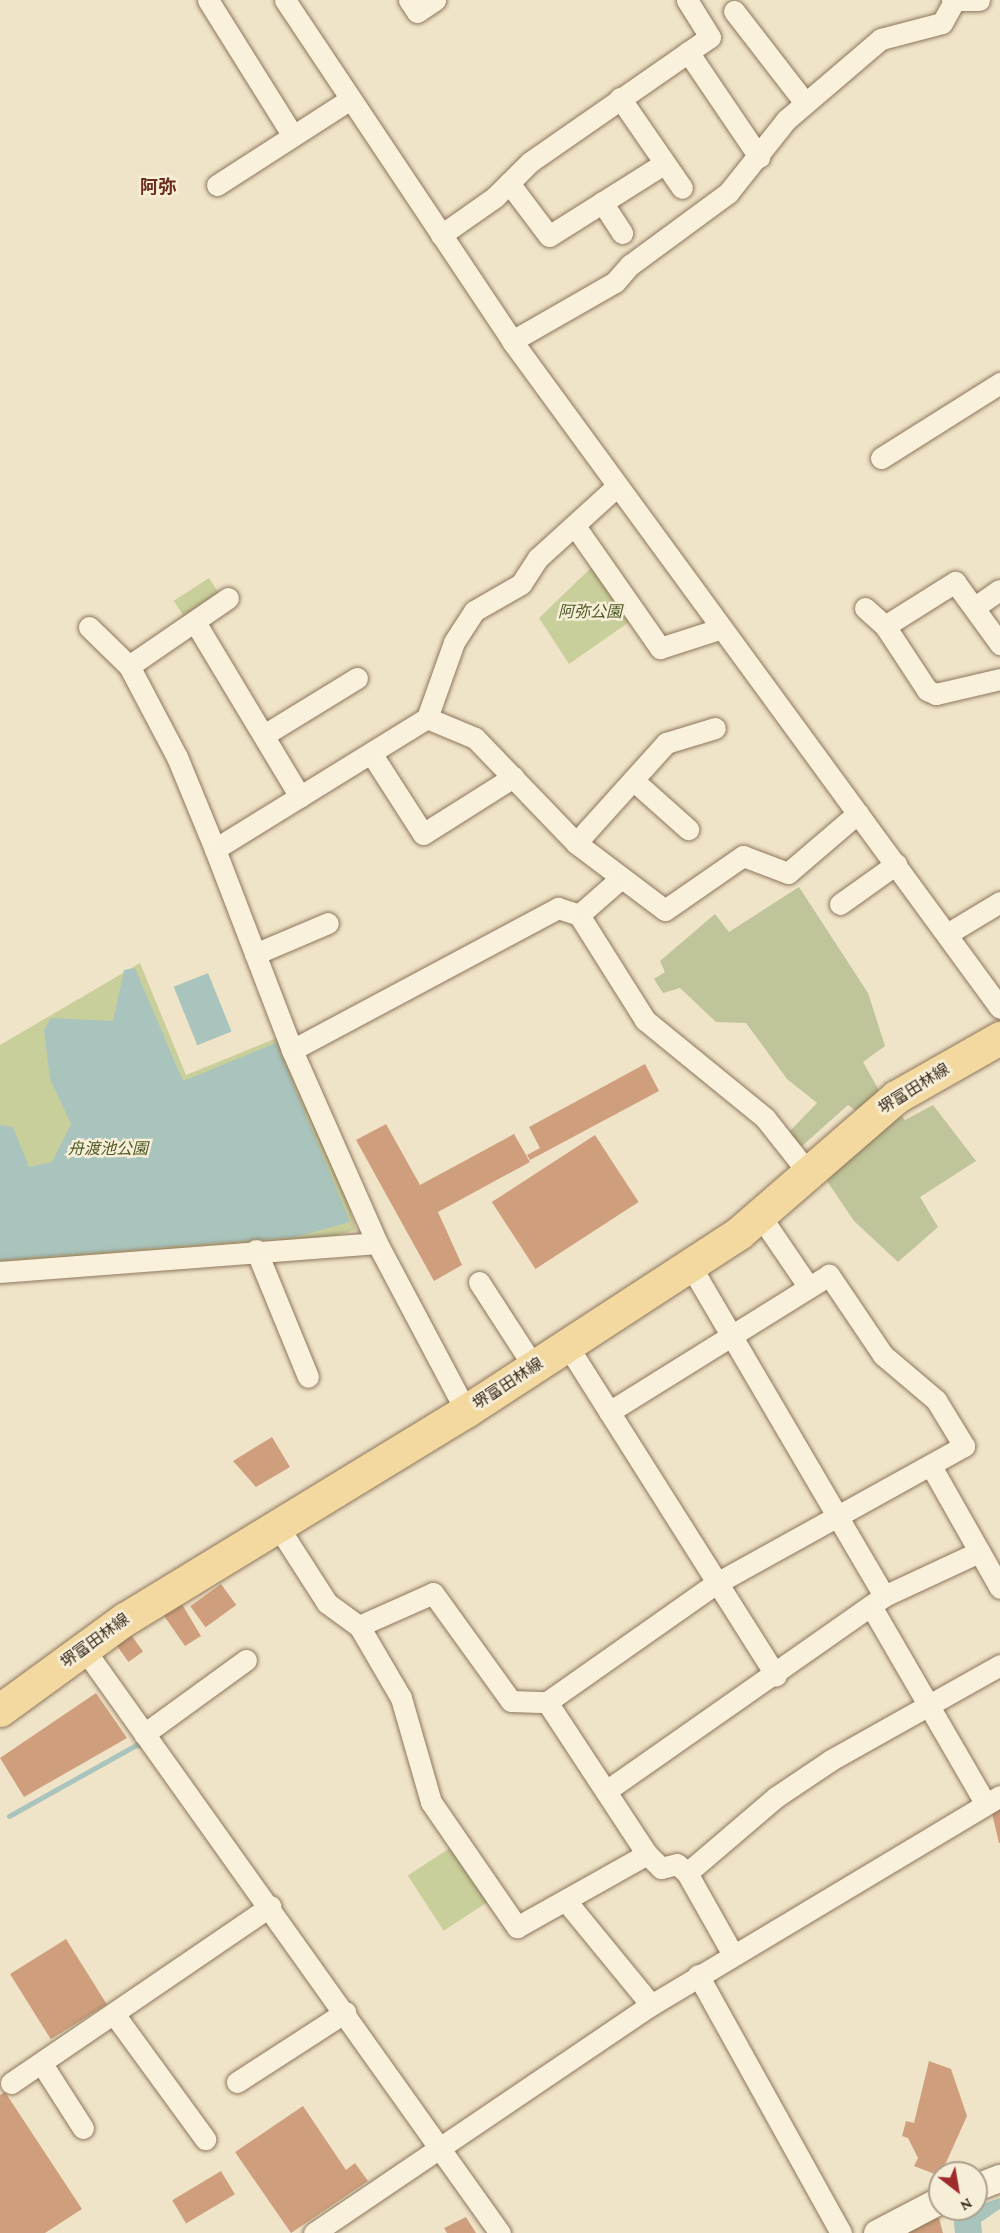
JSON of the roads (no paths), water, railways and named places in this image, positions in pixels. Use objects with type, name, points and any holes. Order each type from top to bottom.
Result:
[{"type":"main road","name":"堺富田林線","points":[[0,1710],[84,1649],[277,1525],[466,1411],[690,1265],[761,1217],[896,1097],[1000,1038]]},
{"type":"street","points":[[208,0],[293,136]]},
{"type":"street","points":[[285,0],[349,100],[512,340],[719,629],[948,934],[1000,1008]]},
{"type":"street","points":[[409,0],[417,12],[435,0]]},
{"type":"street","points":[[441,236],[509,183],[530,162],[710,37],[687,0]]},
{"type":"street","points":[[512,340],[615,282],[630,265],[728,193],[805,103],[881,39],[942,23],[952,1],[979,0]]},
{"type":"street","points":[[734,11],[805,103]]},
{"type":"street","points":[[688,52],[759,157]]},
{"type":"street","points":[[620,98],[682,188]]},
{"type":"street","points":[[216,185],[349,100]]},
{"type":"street","points":[[509,183],[549,236],[664,163]]},
{"type":"street","points":[[602,202],[622,232]]},
{"type":"street","points":[[881,458],[1000,383]]},
{"type":"street","points":[[215,849],[427,718],[454,642],[474,611],[521,584],[538,558],[617,486]]},
{"type":"street","points":[[575,526],[660,648],[719,629]]},
{"type":"street","points":[[885,626],[949,581],[956,582],[1000,644]]},
{"type":"street","points":[[975,607],[999,590]]},
{"type":"street","points":[[129,666],[228,598]]},
{"type":"street","points":[[865,608],[885,626],[927,690],[936,694],[1000,679]]},
{"type":"street","points":[[195,622],[300,797]]},
{"type":"street","points":[[89,627],[129,666],[177,757],[292,1050],[377,1243],[466,1411]]},
{"type":"street","points":[[264,735],[357,678]]},
{"type":"street","points":[[427,718],[475,738],[576,843],[664,910],[743,856],[788,873],[858,813]]},
{"type":"street","points":[[576,843],[666,742],[716,728]]},
{"type":"street","points":[[371,753],[423,834],[513,777]]},
{"type":"street","points":[[633,780],[688,829]]},
{"type":"street","points":[[840,904],[896,864]]},
{"type":"street","points":[[579,915],[621,878]]},
{"type":"street","points":[[948,934],[1000,902]]},
{"type":"street","points":[[292,1050],[558,908],[579,915],[645,1020],[765,1118],[810,1175]]},
{"type":"street","points":[[255,954],[328,923]]},
{"type":"street","points":[[761,1217],[808,1286]]},
{"type":"street","points":[[0,1272],[256,1250],[377,1243]]},
{"type":"street","points":[[256,1250],[308,1377]]},
{"type":"street","points":[[314,2233],[442,2151],[651,2005],[732,1953],[993,1800],[931,1705],[838,1521],[734,1333],[690,1265]]},
{"type":"street","points":[[359,1626],[433,1593],[511,1701],[547,1702],[715,1584],[838,1521],[964,1446],[936,1400],[884,1355],[829,1275],[609,1412]]},
{"type":"street","points":[[479,1282],[492,1314],[534,1367]]},
{"type":"street","points":[[567,1346],[715,1584],[776,1676]]},
{"type":"street","points":[[930,1466],[1000,1588]]},
{"type":"street","points":[[277,1525],[327,1603],[359,1626],[401,1698],[431,1802],[493,1897],[517,1927],[647,1854]]},
{"type":"street","points":[[606,1791],[776,1676],[877,1601],[979,1552]]},
{"type":"street","points":[[84,1649],[270,1906],[500,2233]]},
{"type":"street","points":[[144,1734],[246,1660]]},
{"type":"street","points":[[687,1873],[776,1797],[1000,1665]]},
{"type":"street","points":[[547,1702],[647,1854],[662,1868],[677,1864],[687,1873],[732,1953]]},
{"type":"street","points":[[566,1901],[651,2005]]},
{"type":"street","points":[[11,2083],[42,2064],[270,1906]]},
{"type":"street","points":[[698,1975],[840,2233]]},
{"type":"street","points":[[237,2082],[345,2013]]},
{"type":"street","points":[[114,2014],[206,2139]]},
{"type":"street","points":[[42,2064],[83,2128]]},
{"type":"street","points":[[877,2233],[928,2206]]},
{"type":"water","name":"舟渡池公園","points":[[135,968],[183,1081],[276,1043],[350,1222],[296,1237],[0,1260],[0,1125],[13,1127],[29,1167],[52,1162],[71,1124],[50,1079],[44,1030],[51,1018],[113,1021],[124,970]]},
{"type":"water","points":[[208,973],[232,1031],[197,1045],[174,987]]},
{"type":"water","points":[[1000,2198],[1000,2209],[988,2217],[988,2202]]},
{"type":"water","points":[[954,2221],[982,2221],[982,2233],[955,2233]]},
{"type":"waterway","points":[[9,1816],[136,1745],[144,1746]]},
{"type":"district","name":"阿弥","points":[[158,187]]},
{"type":"park label","name":"阿弥公園","points":[[590,612]]}]
